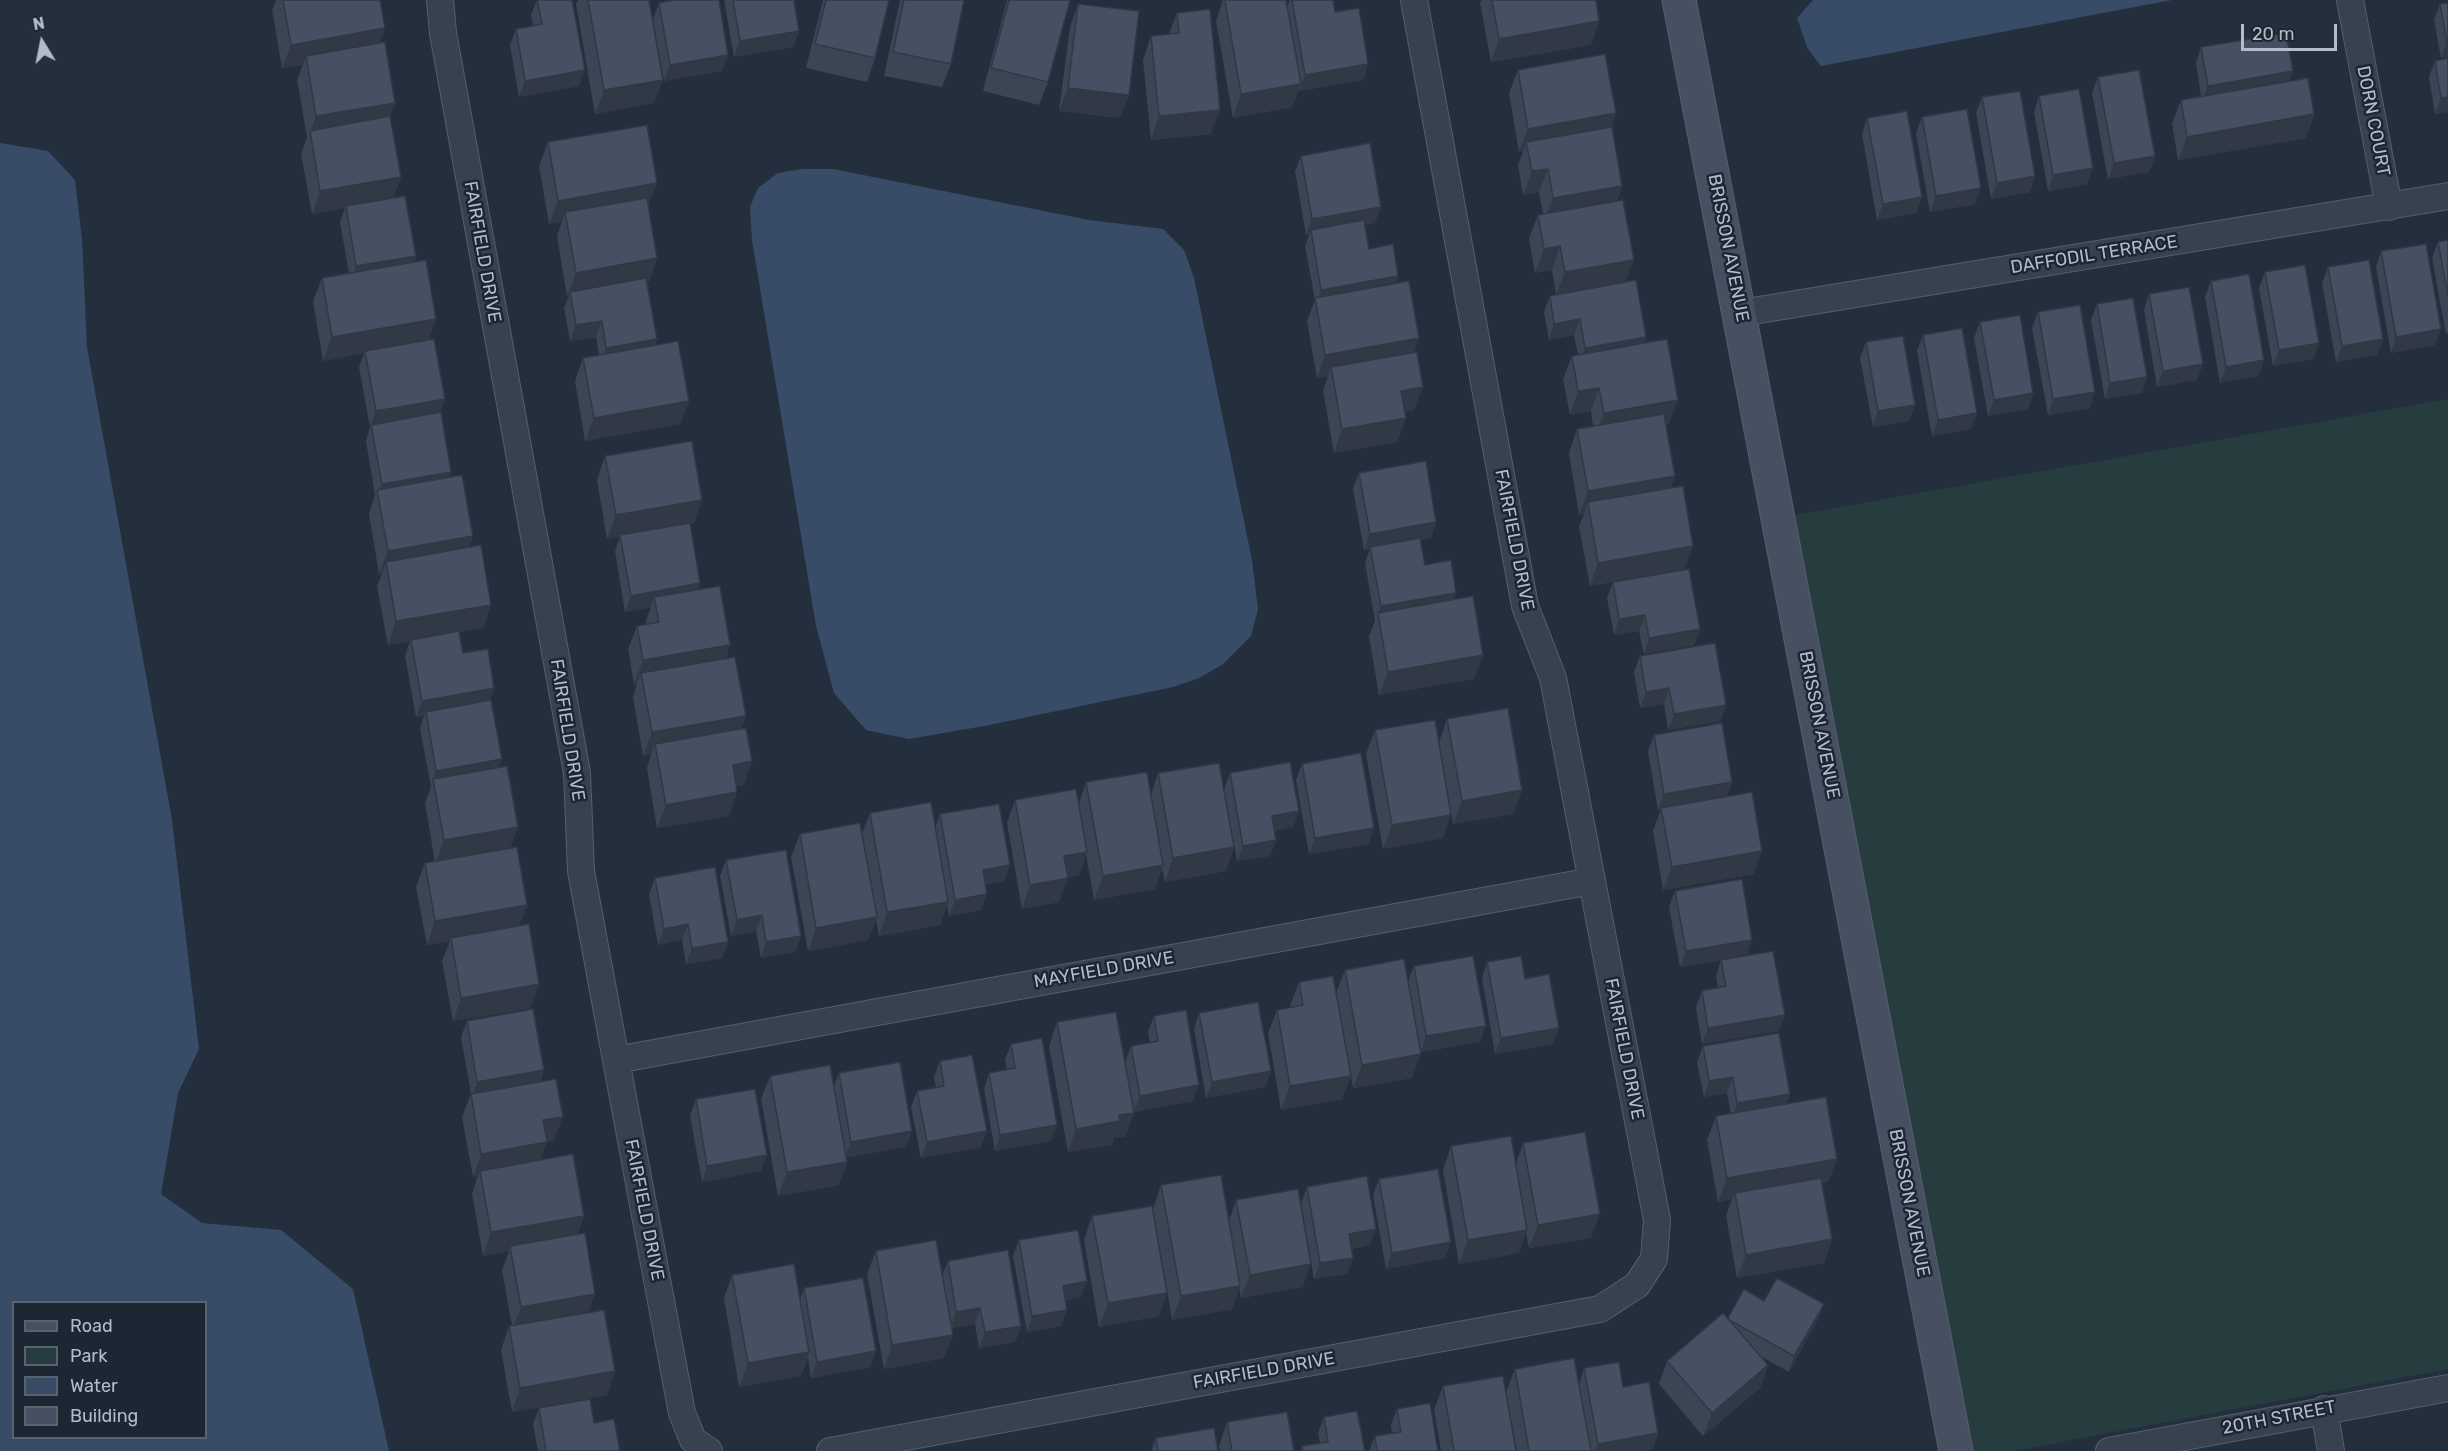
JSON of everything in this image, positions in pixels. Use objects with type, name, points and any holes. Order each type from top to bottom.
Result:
[{"type":"street","name":"FAIRFIELD DRIVE","points":[[440,0],[442,33],[577,773],[581,871],[616,1060],[682,1413],[693,1440],[709,1451]]},
{"type":"street","name":"FAIRFIELD DRIVE","points":[[830,1451],[1600,1309],[1637,1285],[1654,1259],[1657,1220],[1553,678],[1525,606],[1414,0]]},
{"type":"street","name":"BRISSON AVENUE","points":[[1679,0],[1741,313],[1956,1451]]},
{"type":"street","name":"DORN COURT","points":[[2350,0],[2389,207]]},
{"type":"street","name":"DAFFODIL TERRACE","points":[[1741,313],[2448,196]]},
{"type":"street","name":"MAYFIELD DRIVE","points":[[616,1060],[1592,881]]},
{"type":"street","name":"20TH STREET","points":[[2109,1451],[2324,1409],[2448,1388]]},
{"type":"street","points":[[2324,1409],[2331,1451]]},
{"type":"green space","points":[[2448,399],[2448,1369],[2013,1451],[1973,1451],[1795,515]]},
{"type":"water","points":[[1813,0],[2172,0],[1821,66],[1808,49],[1797,18]]},
{"type":"water","points":[[0,143],[48,151],[75,180],[82,239],[87,347],[172,820],[199,1049],[178,1093],[161,1194],[202,1223],[281,1230],[353,1289],[389,1451],[0,1451]]},
{"type":"water","points":[[802,169],[833,169],[1089,220],[1163,229],[1184,250],[1194,278],[1252,560],[1258,609],[1251,636],[1223,664],[1199,678],[1173,687],[909,739],[866,730],[834,693],[816,626],[752,240],[750,207],[758,188],[778,173]]},
{"type":"building","points":[[283,0],[380,0],[385,28],[291,45]]},
{"type":"building","points":[[537,0],[572,0],[585,70],[525,81],[516,29],[542,24]]},
{"type":"building","points":[[588,0],[649,0],[663,80],[604,90]]},
{"type":"building","points":[[674,0],[719,0],[728,55],[670,65],[659,3]]},
{"type":"building","points":[[733,0],[794,0],[799,31],[740,41]]},
{"type":"building","points":[[826,0],[889,0],[875,58],[815,44]]},
{"type":"building","points":[[904,0],[964,0],[951,64],[893,52]]},
{"type":"building","points":[[1009,0],[1070,0],[1048,82],[991,68]]},
{"type":"building","points":[[1225,0],[1286,0],[1301,84],[1241,94]]},
{"type":"building","points":[[1292,0],[1333,0],[1335,12],[1359,8],[1368,64],[1305,75]]},
{"type":"building","points":[[1492,0],[1596,0],[1599,21],[1499,39]]},
{"type":"building","points":[[2448,3],[2448,42],[2447,42],[2440,4]]},
{"type":"building","points":[[1078,4],[1139,11],[1129,95],[1068,88]]},
{"type":"building","points":[[1210,9],[1220,110],[1159,116],[1151,36],[1179,33],[1177,13]]},
{"type":"building","points":[[2286,33],[2293,71],[2208,86],[2201,47]]},
{"type":"building","points":[[385,42],[395,103],[316,116],[306,56]]},
{"type":"building","points":[[1605,54],[1616,113],[1528,129],[1518,70]]},
{"type":"building","points":[[2448,58],[2448,97],[2441,98],[2435,61]]},
{"type":"building","points":[[2139,70],[2155,156],[2114,163],[2098,77]]},
{"type":"building","points":[[2308,78],[2314,114],[2187,137],[2181,100]]},
{"type":"building","points":[[2079,89],[2093,168],[2053,175],[2039,96]]},
{"type":"building","points":[[2020,91],[2035,176],[1997,183],[1982,97]]},
{"type":"building","points":[[1967,109],[1981,188],[1936,196],[1922,117]]},
{"type":"building","points":[[1907,111],[1922,197],[1883,204],[1867,118]]},
{"type":"building","points":[[390,116],[401,177],[320,191],[310,131]]},
{"type":"building","points":[[647,125],[657,183],[558,201],[548,142]]},
{"type":"building","points":[[1612,127],[1622,186],[1553,198],[1548,169],[1532,171],[1526,142]]},
{"type":"building","points":[[1370,143],[1381,207],[1312,219],[1301,156]]},
{"type":"building","points":[[405,196],[416,256],[356,266],[346,206]]},
{"type":"building","points":[[647,198],[657,258],[576,273],[565,212]]},
{"type":"building","points":[[1623,200],[1634,260],[1565,272],[1560,246],[1544,249],[1538,215]]},
{"type":"building","points":[[1364,220],[1369,249],[1393,244],[1398,276],[1321,290],[1311,230]]},
{"type":"building","points":[[2448,240],[2448,296],[2438,242]]},
{"type":"building","points":[[2426,244],[2441,329],[2396,337],[2381,251]]},
{"type":"building","points":[[426,260],[436,319],[332,337],[322,278]]},
{"type":"building","points":[[2369,260],[2383,339],[2342,346],[2328,267]]},
{"type":"building","points":[[2305,265],[2319,343],[2279,350],[2265,272]]},
{"type":"building","points":[[2249,274],[2264,360],[2226,367],[2211,281]]},
{"type":"building","points":[[646,278],[657,339],[606,348],[602,321],[576,325],[570,292]]},
{"type":"building","points":[[1636,280],[1646,337],[1585,348],[1580,319],[1554,324],[1550,296]]},
{"type":"building","points":[[1409,281],[1419,338],[1325,355],[1315,298]]},
{"type":"building","points":[[2189,287],[2203,364],[2163,371],[2149,294]]},
{"type":"building","points":[[2133,298],[2147,377],[2110,383],[2097,304]]},
{"type":"building","points":[[2080,305],[2095,392],[2053,399],[2038,312]]},
{"type":"building","points":[[2020,315],[2033,393],[1994,400],[1980,322]]},
{"type":"building","points":[[1962,328],[1977,413],[1938,420],[1923,335]]},
{"type":"building","points":[[1903,336],[1915,405],[1878,411],[1866,342]]},
{"type":"building","points":[[434,339],[445,399],[376,411],[365,351]]},
{"type":"building","points":[[1667,339],[1678,400],[1604,413],[1599,388],[1578,391],[1572,356]]},
{"type":"building","points":[[678,341],[689,401],[594,418],[583,358]]},
{"type":"building","points":[[1417,352],[1423,387],[1401,391],[1406,418],[1342,429],[1331,367]]},
{"type":"building","points":[[441,412],[451,472],[382,484],[371,425]]},
{"type":"building","points":[[1664,414],[1675,476],[1588,491],[1577,429]]},
{"type":"building","points":[[692,441],[702,500],[616,515],[605,456]]},
{"type":"building","points":[[1426,461],[1436,522],[1370,534],[1359,473]]},
{"type":"building","points":[[462,475],[473,536],[388,551],[377,490]]},
{"type":"building","points":[[1683,486],[1693,546],[1598,563],[1588,502]]},
{"type":"building","points":[[690,523],[700,583],[631,596],[620,535]]},
{"type":"building","points":[[1420,538],[1425,565],[1451,560],[1456,593],[1381,606],[1370,547]]},
{"type":"building","points":[[481,545],[491,605],[396,621],[386,562]]},
{"type":"building","points":[[1689,569],[1700,629],[1649,638],[1645,615],[1619,619],[1613,582]]},
{"type":"building","points":[[720,586],[730,645],[643,660],[637,626],[659,622],[654,597]]},
{"type":"building","points":[[1473,596],[1483,655],[1388,672],[1378,613]]},
{"type":"building","points":[[459,631],[463,653],[488,649],[494,688],[422,701],[411,640]]},
{"type":"building","points":[[1715,643],[1726,705],[1674,714],[1669,688],[1646,692],[1640,656]]},
{"type":"building","points":[[735,657],[746,716],[652,732],[641,673]]},
{"type":"building","points":[[491,700],[502,759],[436,771],[426,712]]},
{"type":"building","points":[[1508,708],[1522,790],[1462,801],[1447,719]]},
{"type":"building","points":[[1435,720],[1451,815],[1392,825],[1375,730]]},
{"type":"building","points":[[1722,723],[1732,782],[1664,794],[1654,735]]},
{"type":"building","points":[[746,728],[752,761],[733,765],[737,792],[666,805],[655,744]]},
{"type":"building","points":[[1361,753],[1374,828],[1315,838],[1302,764]]},
{"type":"building","points":[[1290,762],[1299,811],[1272,816],[1276,840],[1243,846],[1230,773]]},
{"type":"building","points":[[1219,763],[1234,847],[1173,858],[1158,773]]},
{"type":"building","points":[[507,766],[518,827],[444,840],[433,779]]},
{"type":"building","points":[[1147,772],[1163,865],[1103,876],[1086,782]]},
{"type":"building","points":[[1076,789],[1087,852],[1064,856],[1068,878],[1030,885],[1015,800]]},
{"type":"building","points":[[1752,792],[1762,851],[1672,867],[1661,808]]},
{"type":"building","points":[[931,802],[948,902],[887,912],[870,813]]},
{"type":"building","points":[[999,804],[1010,865],[983,870],[987,894],[955,900],[940,814]]},
{"type":"building","points":[[860,823],[877,917],[816,928],[800,834]]},
{"type":"building","points":[[517,847],[527,905],[435,921],[425,863]]},
{"type":"building","points":[[786,850],[801,936],[766,942],[762,915],[737,920],[726,860]]},
{"type":"building","points":[[715,867],[728,942],[692,948],[688,924],[664,929],[655,878]]},
{"type":"building","points":[[1742,879],[1752,940],[1686,951],[1675,891]]},
{"type":"building","points":[[529,924],[539,984],[461,998],[451,938]]},
{"type":"building","points":[[1773,951],[1785,1015],[1708,1028],[1702,991],[1726,986],[1721,960]]},
{"type":"building","points":[[1473,956],[1486,1026],[1426,1036],[1414,966]]},
{"type":"building","points":[[1521,956],[1525,979],[1549,974],[1559,1028],[1501,1038],[1487,962]]},
{"type":"building","points":[[1404,959],[1421,1054],[1362,1065],[1345,970]]},
{"type":"building","points":[[1333,976],[1351,1076],[1290,1086],[1277,1010],[1303,1005],[1299,982]]},
{"type":"building","points":[[1258,1002],[1271,1071],[1212,1082],[1199,1013]]},
{"type":"building","points":[[533,1009],[544,1070],[477,1082],[467,1021]]},
{"type":"building","points":[[1186,1010],[1199,1085],[1140,1096],[1131,1046],[1158,1041],[1154,1016]]},
{"type":"building","points":[[1116,1012],[1134,1113],[1119,1115],[1120,1121],[1076,1129],[1057,1022]]},
{"type":"building","points":[[1779,1033],[1790,1094],[1737,1103],[1733,1077],[1709,1081],[1703,1046]]},
{"type":"building","points":[[1042,1038],[1057,1125],[1000,1135],[989,1073],[1015,1068],[1011,1044]]},
{"type":"building","points":[[972,1055],[987,1131],[927,1142],[917,1091],[944,1086],[940,1061]]},
{"type":"building","points":[[900,1062],[912,1131],[851,1142],[839,1073]]},
{"type":"building","points":[[830,1065],[847,1162],[787,1172],[770,1076]]},
{"type":"building","points":[[556,1079],[563,1117],[543,1120],[547,1142],[481,1154],[471,1094]]},
{"type":"building","points":[[755,1089],[767,1155],[707,1166],[696,1099]]},
{"type":"building","points":[[1826,1097],[1837,1159],[1727,1178],[1716,1116]]},
{"type":"building","points":[[1585,1132],[1600,1214],[1538,1225],[1523,1143]]},
{"type":"building","points":[[1511,1136],[1527,1230],[1468,1240],[1451,1146]]},
{"type":"building","points":[[573,1154],[584,1216],[491,1232],[480,1171]]},
{"type":"building","points":[[1438,1169],[1451,1242],[1392,1253],[1379,1179]]},
{"type":"building","points":[[1221,1175],[1240,1286],[1181,1296],[1161,1185]]},
{"type":"building","points":[[1367,1176],[1376,1229],[1349,1234],[1353,1258],[1320,1263],[1307,1187]]},
{"type":"building","points":[[1821,1178],[1832,1239],[1746,1255],[1735,1193]]},
{"type":"building","points":[[1298,1189],[1311,1264],[1250,1275],[1236,1200]]},
{"type":"building","points":[[1152,1206],[1167,1293],[1108,1303],[1092,1216]]},
{"type":"building","points":[[1078,1230],[1087,1281],[1063,1286],[1067,1310],[1032,1316],[1019,1240]]},
{"type":"building","points":[[585,1233],[595,1294],[521,1307],[510,1246]]},
{"type":"building","points":[[936,1240],[953,1335],[892,1345],[876,1251]]},
{"type":"building","points":[[1008,1250],[1021,1326],[985,1332],[980,1308],[956,1312],[948,1261]]},
{"type":"building","points":[[794,1264],[809,1352],[748,1363],[732,1275]]},
{"type":"building","points":[[863,1278],[876,1351],[817,1362],[804,1288]]},
{"type":"building","points":[[1777,1278],[1824,1304],[1794,1356],[1728,1318],[1744,1289],[1764,1301]]},
{"type":"building","points":[[604,1310],[615,1371],[520,1388],[509,1326]]},
{"type":"building","points":[[1723,1313],[1768,1365],[1712,1413],[1667,1361]]},
{"type":"building","points":[[1574,1358],[1591,1451],[1529,1451],[1515,1369]]},
{"type":"building","points":[[1619,1362],[1623,1387],[1649,1382],[1658,1433],[1598,1444],[1584,1368]]},
{"type":"building","points":[[1503,1376],[1516,1451],[1454,1451],[1443,1386]]},
{"type":"building","points":[[590,1399],[594,1423],[614,1419],[620,1451],[546,1451],[539,1408]]},
{"type":"building","points":[[1430,1403],[1438,1451],[1377,1451],[1375,1436],[1401,1432],[1397,1409]]},
{"type":"building","points":[[1357,1411],[1365,1451],[1303,1451],[1302,1446],[1328,1442],[1324,1417]]},
{"type":"building","points":[[1287,1412],[1294,1451],[1232,1451],[1227,1422]]},
{"type":"building","points":[[1214,1428],[1218,1451],[1158,1451],[1156,1438]]}]
